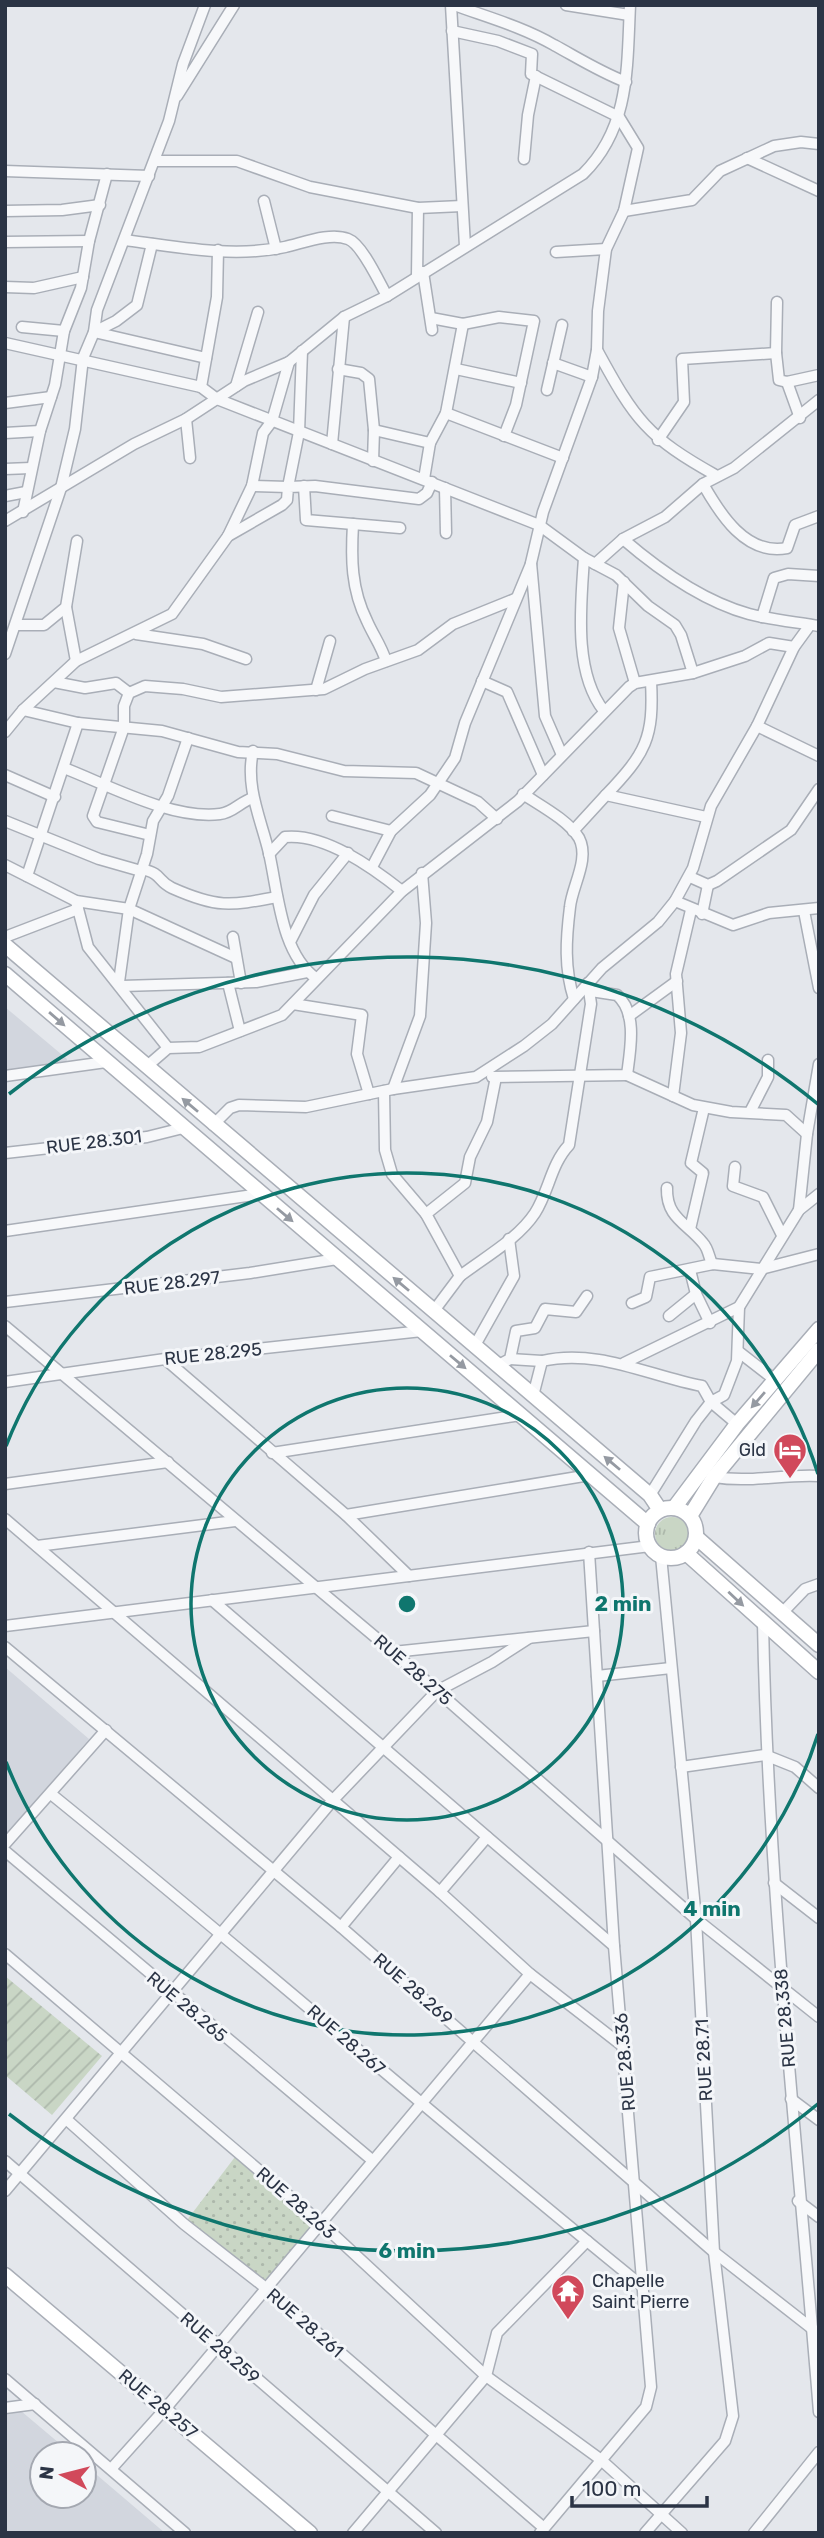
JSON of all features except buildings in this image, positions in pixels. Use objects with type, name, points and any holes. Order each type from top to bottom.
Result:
[{"type":"main road","points":[[5,945],[474,1347],[503,1362],[533,1396],[650,1495],[667,1509],[690,1516]]},
{"type":"main road","points":[[5,974],[648,1524]]},
{"type":"main road","points":[[696,1537],[686,1553],[674,1558],[656,1551],[646,1535],[648,1524],[667,1509],[819,1329]]},
{"type":"main road","points":[[819,1350],[714,1477],[690,1516],[696,1537],[819,1645]]},
{"type":"main road","points":[[686,1553],[819,1672]]},
{"type":"main road","name":"RUE 28.257","points":[[5,2275],[310,2533]]},
{"type":"street","points":[[6,650],[61,488],[75,429],[83,358],[94,331],[97,310],[155,161],[183,64],[205,5]]},
{"type":"street","points":[[174,102],[234,5]]},
{"type":"street","points":[[465,246],[452,5],[533,35],[596,71],[626,82]]},
{"type":"street","points":[[5,521],[134,444],[186,419],[236,386],[289,362],[344,317],[387,296],[583,174],[603,150],[619,117],[626,82],[629,10],[566,5]]},
{"type":"street","points":[[372,867],[391,831],[430,795],[455,758],[465,723],[531,563],[539,526],[592,377],[606,249],[624,211],[639,155],[635,140],[619,117],[536,76],[529,70],[534,59],[532,54],[498,41],[452,31]]},
{"type":"street","points":[[524,159],[528,115],[536,76]]},
{"type":"street","points":[[624,211],[692,200],[720,171],[747,158],[790,143],[819,144]]},
{"type":"street","points":[[747,158],[819,191]]},
{"type":"street","points":[[155,161],[237,161],[310,187],[418,208],[462,206]]},
{"type":"street","points":[[5,172],[149,176]]},
{"type":"street","points":[[23,512],[64,331],[79,294],[89,241],[107,174]]},
{"type":"street","points":[[264,201],[276,249]]},
{"type":"street","points":[[5,211],[62,210],[100,205]]},
{"type":"street","points":[[418,208],[420,274],[432,330]]},
{"type":"street","points":[[125,240],[218,250],[276,249],[332,237],[348,238],[356,244],[387,296]]},
{"type":"street","points":[[5,242],[89,241]]},
{"type":"street","points":[[94,331],[137,305],[152,244]]},
{"type":"street","points":[[556,252],[606,249]]},
{"type":"street","points":[[201,387],[217,297],[218,250]]},
{"type":"street","points":[[5,287],[34,288],[83,277]]},
{"type":"street","points":[[777,302],[776,353],[779,380],[787,382],[819,375]]},
{"type":"street","points":[[236,386],[258,312]]},
{"type":"street","points":[[332,444],[344,317]]},
{"type":"street","points":[[430,318],[463,324],[499,317],[534,321],[521,383],[504,436]]},
{"type":"street","points":[[252,486],[304,486],[419,499],[427,493],[430,443],[446,413],[463,324]]},
{"type":"street","points":[[547,390],[562,325]]},
{"type":"street","points":[[22,327],[64,331]]},
{"type":"street","points":[[94,331],[206,358]]},
{"type":"street","points":[[5,342],[201,387],[217,399],[539,526],[624,582],[679,630],[693,673]]},
{"type":"street","points":[[597,350],[631,410],[658,440],[717,476]]},
{"type":"street","points":[[228,536],[287,500],[299,432],[302,351]]},
{"type":"street","points":[[658,440],[684,402],[682,359],[776,353]]},
{"type":"street","points":[[5,732],[23,710],[76,661],[118,639],[136,634],[172,614],[228,536],[252,486],[263,433],[272,421],[289,362]]},
{"type":"street","points":[[553,363],[592,377]]},
{"type":"street","points":[[338,369],[360,373],[369,379],[374,430],[373,461]]},
{"type":"street","points":[[456,369],[521,383]]},
{"type":"street","points":[[787,382],[800,418]]},
{"type":"street","points":[[5,403],[51,397]]},
{"type":"street","points":[[595,564],[623,539],[664,517],[703,484],[734,468],[800,418],[819,400]]},
{"type":"street","points":[[446,413],[563,458]]},
{"type":"street","points":[[186,419],[190,458]]},
{"type":"street","points":[[374,430],[430,443]]},
{"type":"street","points":[[5,433],[40,431]]},
{"type":"street","points":[[5,469],[31,468]]},
{"type":"street","points":[[703,484],[730,527],[765,546],[787,548],[795,525],[819,516]]},
{"type":"street","points":[[304,486],[306,520],[400,528]]},
{"type":"street","points":[[445,488],[446,533]]},
{"type":"street","points":[[5,496],[26,492]]},
{"type":"street","points":[[353,524],[352,580],[386,661]]},
{"type":"street","points":[[623,539],[659,569],[706,596],[762,617],[815,625]]},
{"type":"street","points":[[76,661],[66,607],[77,541]]},
{"type":"street","points":[[584,558],[585,668],[596,700],[604,711]]},
{"type":"street","points":[[531,563],[545,716],[562,755]]},
{"type":"street","points":[[762,617],[774,578],[788,574],[819,576]]},
{"type":"street","points":[[624,582],[619,628],[635,682]]},
{"type":"street","points":[[150,835],[97,822],[93,816],[124,727],[124,706],[129,693],[145,686],[183,689],[221,697],[332,687],[386,661],[418,650],[453,624],[516,599]]},
{"type":"street","points":[[16,625],[44,625],[66,607]]},
{"type":"street","points":[[476,1077],[537,1036],[657,922],[675,901],[690,877],[706,817],[757,726],[794,647],[815,625]]},
{"type":"street","points":[[136,634],[203,643],[246,659]]},
{"type":"street","points":[[316,690],[330,641]]},
{"type":"street","points":[[146,1067],[167,1048],[199,1047],[282,1015],[293,1004],[312,975],[422,873],[497,819],[635,682],[693,673],[745,656],[764,645],[794,647]]},
{"type":"street","points":[[54,681],[85,688],[116,683],[129,693]]},
{"type":"street","points":[[482,681],[507,692],[542,775]]},
{"type":"street","points":[[573,831],[630,769],[650,735],[652,681]]},
{"type":"street","points":[[23,710],[78,723],[124,727],[188,738],[238,752],[253,751],[314,761],[344,771],[416,773],[439,781],[478,802],[497,819]]},
{"type":"street","points":[[27,876],[78,723]]},
{"type":"street","points":[[757,726],[819,756]]},
{"type":"street","points":[[120,984],[130,909],[150,835],[188,738]]},
{"type":"street","points":[[253,751],[253,797],[269,854],[277,897],[295,954],[312,975]]},
{"type":"street","points":[[64,768],[161,806],[217,815],[228,813],[244,800],[253,797]]},
{"type":"street","points":[[5,775],[55,797]]},
{"type":"street","points":[[673,1096],[681,1033],[678,964],[708,885],[791,830],[819,789]]},
{"type":"street","points":[[523,794],[573,831],[580,840],[583,853],[571,897],[566,958],[567,976],[574,999]]},
{"type":"street","points":[[606,794],[706,817]]},
{"type":"street","points":[[331,816],[391,831]]},
{"type":"street","points":[[5,821],[99,859],[160,874],[170,887],[221,905],[277,897]]},
{"type":"street","points":[[269,854],[281,840],[290,837],[348,853],[372,867],[402,891]]},
{"type":"street","points":[[291,940],[314,895],[348,853]]},
{"type":"street","points":[[5,865],[77,905],[130,909],[236,958]]},
{"type":"street","points":[[422,873],[426,923],[420,1016],[389,1090],[385,1150],[392,1174],[426,1214],[460,1276]]},
{"type":"street","points":[[690,877],[708,885]]},
{"type":"street","points":[[675,901],[733,925],[769,913],[819,908]]},
{"type":"street","points":[[5,937],[77,905]]},
{"type":"street","points":[[77,905],[88,947],[120,984],[167,1048]]},
{"type":"street","points":[[804,911],[819,988]]},
{"type":"street","points":[[233,937],[241,983]]},
{"type":"street","points":[[120,984],[241,983],[312,975]]},
{"type":"street","points":[[629,1016],[677,981]]},
{"type":"street","points":[[228,983],[240,1031]]},
{"type":"street","points":[[589,987],[617,995],[629,1016],[627,1075]]},
{"type":"street","points":[[433,1312],[460,1276],[509,1239],[536,1212],[559,1155],[569,1145],[589,987]]},
{"type":"street","points":[[293,1004],[362,1014],[357,1054],[369,1094]]},
{"type":"street","points":[[750,1112],[768,1077],[768,1060]]},
{"type":"street","points":[[5,1076],[106,1062]]},
{"type":"street","points":[[799,1210],[807,1134],[815,1114],[819,1064]]},
{"type":"street","points":[[214,1125],[239,1105],[306,1107],[389,1090],[476,1077],[627,1075],[704,1108],[787,1115],[807,1134]]},
{"type":"street","points":[[426,1214],[465,1183],[470,1157],[487,1122],[496,1077]]},
{"type":"street","points":[[690,1229],[703,1173],[691,1163],[704,1108]]},
{"type":"street","name":"RUE 28.301","points":[[5,1153],[147,1137],[183,1128]]},
{"type":"street","points":[[735,1167],[733,1186],[763,1197],[782,1235]]},
{"type":"street","points":[[667,1188],[668,1205],[675,1218],[705,1245],[712,1264]]},
{"type":"street","points":[[5,1231],[260,1194]]},
{"type":"street","points":[[624,1363],[738,1307],[799,1210],[819,1194]]},
{"type":"street","points":[[474,1347],[514,1276],[509,1239]]},
{"type":"street","points":[[632,1303],[646,1297],[650,1277],[712,1264],[761,1269],[819,1254]]},
{"type":"street","name":"RUE 28.297","points":[[5,1302],[250,1273],[337,1259]]},
{"type":"street","points":[[690,1270],[696,1294],[710,1323]]},
{"type":"street","points":[[669,1315],[696,1294]]},
{"type":"street","points":[[587,1296],[576,1312],[545,1309],[535,1328],[516,1331],[503,1362],[610,1359],[665,1379],[702,1386],[711,1402],[737,1424]]},
{"type":"street","points":[[650,1495],[711,1402],[724,1395],[738,1352],[738,1307]]},
{"type":"street","name":"RUE 28.275","points":[[5,1326],[393,1652],[696,1919],[819,2017]]},
{"type":"street","name":"RUE 28.295","points":[[5,1382],[165,1359],[422,1331]]},
{"type":"street","points":[[738,1352],[775,1380]]},
{"type":"street","points":[[165,1359],[345,1515],[409,1576]]},
{"type":"street","points":[[533,1396],[542,1361]]},
{"type":"street","points":[[272,1453],[521,1415]]},
{"type":"street","points":[[5,1484],[168,1462]]},
{"type":"street","points":[[345,1515],[590,1475]]},
{"type":"street","points":[[714,1477],[754,1481],[790,1475],[819,1476]]},
{"type":"street","points":[[5,1519],[440,1892],[530,1974],[624,2047]]},
{"type":"street","points":[[37,1546],[235,1521]]},
{"type":"street","points":[[5,1626],[589,1552],[656,1551]]},
{"type":"street","name":"RUE 28.71","points":[[645,2533],[725,2441],[733,2416],[714,2252],[696,1919],[671,1668],[656,1551]]},
{"type":"street","name":"RUE 28.336","points":[[542,2530],[650,2398],[635,2183],[614,1946],[589,1552]]},
{"type":"street","points":[[782,1612],[805,1589],[819,1584]]},
{"type":"street","points":[[212,1600],[614,1946]]},
{"type":"street","name":"RUE 28.338","points":[[763,1623],[765,1755],[774,1883],[798,2201],[815,2331],[819,2412]]},
{"type":"street","points":[[393,1652],[594,1631]]},
{"type":"street","points":[[5,2191],[333,1800],[437,1691],[492,1662],[529,1637]]},
{"type":"street","name":"RUE 28.269","points":[[5,1647],[341,1927],[714,2252],[815,2331]]},
{"type":"street","points":[[597,1676],[671,1668]]},
{"type":"street","points":[[5,1844],[106,1730]]},
{"type":"street","points":[[681,1767],[765,1755],[795,1767],[819,1788]]},
{"type":"street","name":"RUE 28.267","points":[[51,1794],[222,1932],[420,2105],[641,2285]]},
{"type":"street","points":[[440,1892],[487,1837]]},
{"type":"street","name":"RUE 28.265","points":[[5,1851],[171,1994],[372,2161]]},
{"type":"street","points":[[341,1927],[398,1857]]},
{"type":"street","points":[[774,1883],[819,1918]]},
{"type":"street","name":"RUE 28.263","points":[[5,1954],[321,2223],[486,2376],[600,2459],[682,2533]]},
{"type":"street","points":[[112,2468],[218,2347],[530,1974]]},
{"type":"street","points":[[791,2099],[819,2120]]},
{"type":"street","name":"RUE 28.261","points":[[66,2119],[184,2224],[266,2289],[542,2530]]},
{"type":"street","name":"RUE 28.259","points":[[5,2161],[436,2533]]},
{"type":"street","points":[[798,2201],[819,2217]]},
{"type":"street","points":[[353,2533],[486,2376],[497,2333],[587,2241]]},
{"type":"street","points":[[5,2379],[185,2533]]},
{"type":"street","points":[[5,2408],[35,2404]]},
{"type":"street","points":[[754,2533],[819,2452]]},
{"type":"shaded area","points":[[5,1007],[67,1059],[66,1064],[5,1071]]},
{"type":"shaded area","points":[[5,1667],[89,1739],[5,1837]]},
{"type":"shaded area","points":[[21,2411],[55,2440],[28,2440],[28,2510],[98,2510],[98,2476],[165,2533],[5,2533],[5,2413]]},
{"type":"green space","points":[[672,1517],[684,1522],[689,1534],[684,1546],[672,1551],[660,1546],[655,1534],[660,1522]]},
{"type":"green space","points":[[5,1976],[102,2056],[52,2115],[5,2075]]},
{"type":"green space","points":[[238,2153],[315,2223],[262,2285],[184,2224]]},
{"type":"place","name":"Gld","points":[[790,1480]]},
{"type":"place","name":"Chapelle Saint Pierre","points":[[568,2321]]}]
